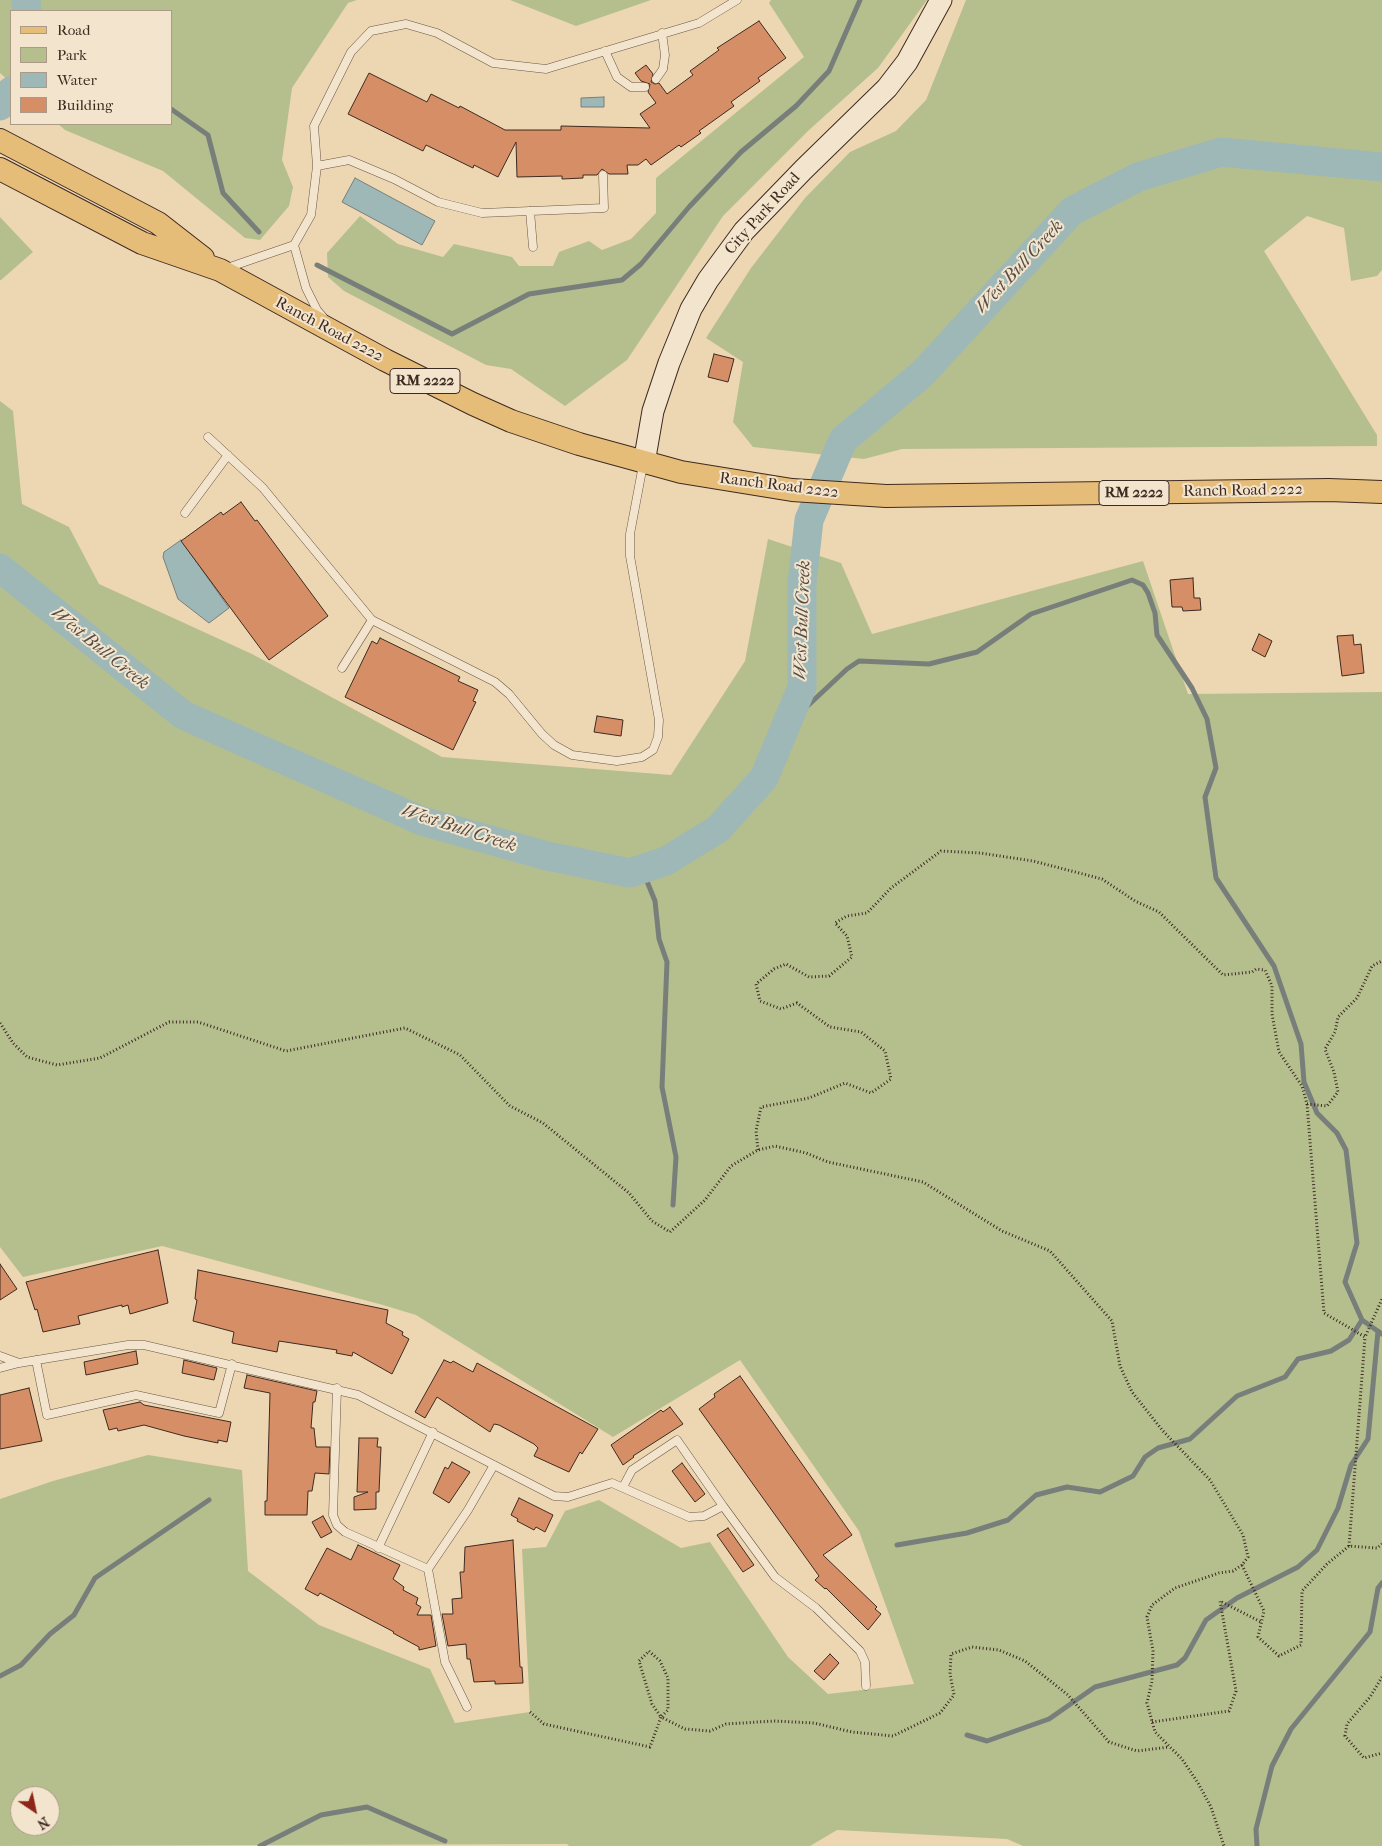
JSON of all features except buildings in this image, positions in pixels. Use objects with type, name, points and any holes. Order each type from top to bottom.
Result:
[{"type":"main road","name":"Ranch Road 2222","points":[[0,140],[36,171],[142,242],[220,270]]},
{"type":"main road","points":[[0,148],[36,171]]},
{"type":"main road","name":"Ranch Road 2222","points":[[0,169],[65,172],[158,223],[220,270],[429,383],[511,421],[644,463],[733,481],[792,490],[886,496],[1329,490],[1382,492]]},
{"type":"street","name":"City Park Road","points":[[644,463],[653,411],[669,362],[692,309],[708,280],[744,231],[887,88],[907,62],[941,0]]},
{"type":"lane","points":[[220,270],[294,245],[311,215],[317,166],[314,126],[351,52],[371,31],[406,24],[437,33],[493,63],[546,69],[699,22],[737,0]]},
{"type":"lane","points":[[656,79],[663,69],[662,34]]},
{"type":"lane","points":[[605,51],[617,77],[630,87],[645,87]]},
{"type":"lane","points":[[317,166],[349,160],[394,179],[438,202],[482,213],[604,208],[603,175]]},
{"type":"lane","points":[[530,211],[533,247]]},
{"type":"lane","points":[[294,245],[306,288],[316,310],[339,335]]},
{"type":"lane","points":[[208,437],[263,488],[372,620],[495,682],[509,694],[542,734],[554,745],[572,755],[617,762],[642,757],[653,750],[658,737],[659,720],[630,556],[630,534],[644,463]]},
{"type":"lane","points":[[185,513],[228,454]]},
{"type":"lane","points":[[342,668],[372,620]]},
{"type":"lane","points":[[0,1368],[19,1363],[136,1344],[232,1364],[358,1394],[561,1498],[576,1495],[606,1484],[623,1487],[689,1518],[704,1516],[723,1506]]},
{"type":"lane","points":[[0,1356],[19,1363]]},
{"type":"lane","points":[[36,1360],[47,1415],[136,1396],[219,1413],[232,1364]]},
{"type":"lane","points":[[337,1388],[334,1520],[345,1532],[428,1569]]},
{"type":"lane","points":[[378,1548],[433,1432]]},
{"type":"lane","points":[[623,1487],[632,1470],[677,1440],[775,1577],[816,1608],[860,1651],[865,1662],[866,1686]]},
{"type":"lane","points":[[468,1707],[445,1662],[428,1569],[468,1510],[494,1464]]},
{"type":"path","points":[[758,1150],[756,1131],[761,1107],[809,1098],[845,1083],[870,1094],[891,1080],[885,1051],[861,1032],[830,1027],[797,1003],[781,1009],[760,1001],[756,984],[774,969],[786,964],[809,977],[829,976],[852,957],[847,936],[835,923],[847,916],[868,913],[891,888],[941,851],[980,853],[1033,861],[1102,879],[1135,901],[1159,912],[1223,975],[1252,972],[1256,969],[1265,970],[1272,986],[1272,1014],[1279,1052],[1302,1086],[1307,1104],[1324,1313],[1365,1337]]},
{"type":"path","points":[[1307,1104],[1328,1106],[1338,1092],[1334,1072],[1324,1049],[1335,1032],[1338,1017],[1357,998],[1372,966],[1382,961]]},
{"type":"path","points":[[0,1023],[13,1043],[27,1057],[57,1065],[100,1058],[169,1022],[198,1022],[286,1051],[405,1028],[460,1055],[510,1106],[543,1123],[629,1193],[652,1221],[670,1232],[705,1200],[731,1166],[758,1150],[776,1146],[806,1153],[828,1162],[923,1182],[1002,1231],[1050,1251],[1112,1321],[1120,1366],[1132,1392],[1163,1431],[1210,1480],[1243,1536],[1248,1557],[1242,1564],[1233,1571],[1219,1573],[1175,1588],[1152,1605],[1147,1617],[1153,1651],[1152,1681],[1147,1703],[1155,1732],[1182,1759],[1198,1782],[1211,1807],[1224,1846]]},
{"type":"path","points":[[1242,1564],[1264,1611],[1258,1637],[1279,1656],[1301,1645],[1303,1630],[1302,1591],[1349,1546],[1365,1337],[1382,1299]]},
{"type":"path","points":[[1349,1546],[1377,1548],[1382,1544]]},
{"type":"path","points":[[1152,1722],[1229,1711],[1236,1691],[1220,1601],[1261,1622]]},
{"type":"path","points":[[530,1712],[544,1724],[650,1747],[661,1717],[668,1710],[668,1678],[660,1661],[649,1652],[640,1661],[652,1704],[661,1717],[685,1729],[710,1731],[726,1724],[774,1721],[814,1724],[852,1732],[893,1736],[940,1713],[954,1695],[950,1674],[951,1654],[972,1647],[999,1650],[1025,1661],[1068,1696],[1110,1742],[1138,1751],[1170,1747]]},
{"type":"path","points":[[1382,1677],[1370,1697],[1347,1724],[1345,1736],[1364,1758],[1382,1753]]},
{"type":"green space","points":[[0,0],[357,0],[348,3],[292,88],[282,160],[293,187],[289,206],[260,240],[245,238],[163,171],[65,130],[59,125],[172,125],[172,10],[10,10],[10,82],[0,73]]},
{"type":"green space","points":[[510,0],[651,0],[576,26]]},
{"type":"green space","points":[[771,0],[927,0],[878,68],[809,130],[723,216],[627,360],[565,406],[511,369],[486,365],[344,291],[328,277],[327,253],[360,216],[398,244],[443,257],[454,244],[512,257],[519,266],[553,266],[559,252],[589,241],[602,250],[631,239],[656,213],[656,178],[804,57],[769,3]]},
{"type":"green space","points":[[966,0],[1382,0],[1382,270],[1377,276],[1351,281],[1344,228],[1307,216],[1264,251],[1377,435],[1377,446],[902,449],[864,459],[753,447],[733,422],[743,362],[706,338],[751,268],[805,198],[850,152],[896,131],[926,100]]},
{"type":"green space","points":[[0,217],[33,252],[1,280],[0,280]]},
{"type":"green space","points":[[0,401],[13,411],[22,504],[69,527],[99,584],[252,654],[442,757],[671,775],[745,661],[768,539],[841,563],[872,634],[1143,561],[1188,694],[1382,692],[1382,1846],[1023,1846],[1007,1839],[837,1830],[810,1846],[569,1846],[567,1844],[0,1846],[0,1499],[53,1481],[148,1455],[242,1470],[248,1571],[319,1625],[430,1669],[455,1723],[530,1712],[522,1549],[546,1547],[565,1511],[599,1500],[681,1548],[710,1542],[788,1657],[828,1694],[914,1684],[859,1531],[740,1360],[613,1437],[416,1315],[383,1305],[162,1246],[23,1277],[0,1247]]},
{"type":"water","points":[[604,97],[604,107],[581,107],[581,98]]},
{"type":"water","points":[[355,178],[435,221],[422,245],[342,202]]},
{"type":"water","points":[[181,540],[229,608],[209,623],[178,599],[163,557],[164,552]]},
{"type":"waterway","name":"West Bull Creek","points":[[26,0],[27,10]]},
{"type":"waterway","points":[[317,265],[452,334],[529,294],[622,280],[641,264],[689,207],[741,152],[796,106],[829,71],[860,0]]},
{"type":"waterway","name":"West Bull Creek","points":[[0,106],[10,92]]},
{"type":"waterway","points":[[172,110],[208,135],[223,193],[259,232]]},
{"type":"waterway","name":"West Bull Creek","points":[[0,568],[183,715],[422,821],[547,856],[630,873],[666,861],[718,829],[764,778],[802,687],[802,583],[809,520],[843,440],[922,374],[1072,211],[1138,177],[1221,152],[1382,167]]},
{"type":"waterway","points":[[785,727],[847,669],[859,661],[929,664],[977,652],[1031,614],[1132,580],[1143,585],[1155,613],[1157,635],[1192,688],[1207,719],[1216,768],[1205,797],[1216,878],[1274,966],[1301,1044],[1304,1082],[1317,1113],[1337,1133],[1346,1150],[1357,1243],[1345,1282],[1362,1320],[1382,1334]]},
{"type":"waterway","points":[[642,869],[655,901],[659,939],[667,962],[662,1087],[676,1157],[673,1205]]},
{"type":"waterway","points":[[897,1545],[967,1533],[1008,1520],[1036,1495],[1067,1487],[1100,1492],[1133,1476],[1145,1457],[1158,1448],[1190,1439],[1237,1396],[1285,1377],[1298,1359],[1331,1351],[1349,1340],[1362,1320]]},
{"type":"waterway","points":[[967,1735],[987,1741],[1049,1719],[1095,1687],[1177,1665],[1185,1658],[1206,1620],[1237,1598],[1298,1567],[1317,1550],[1338,1508],[1351,1465],[1368,1439],[1378,1331]]},
{"type":"waterway","points":[[0,1676],[21,1665],[50,1634],[74,1615],[95,1578],[209,1500]]},
{"type":"waterway","points":[[1257,1846],[1256,1829],[1272,1766],[1291,1729],[1370,1632],[1378,1588],[1382,1583]]},
{"type":"waterway","points":[[260,1846],[321,1815],[367,1807],[445,1841]]}]
